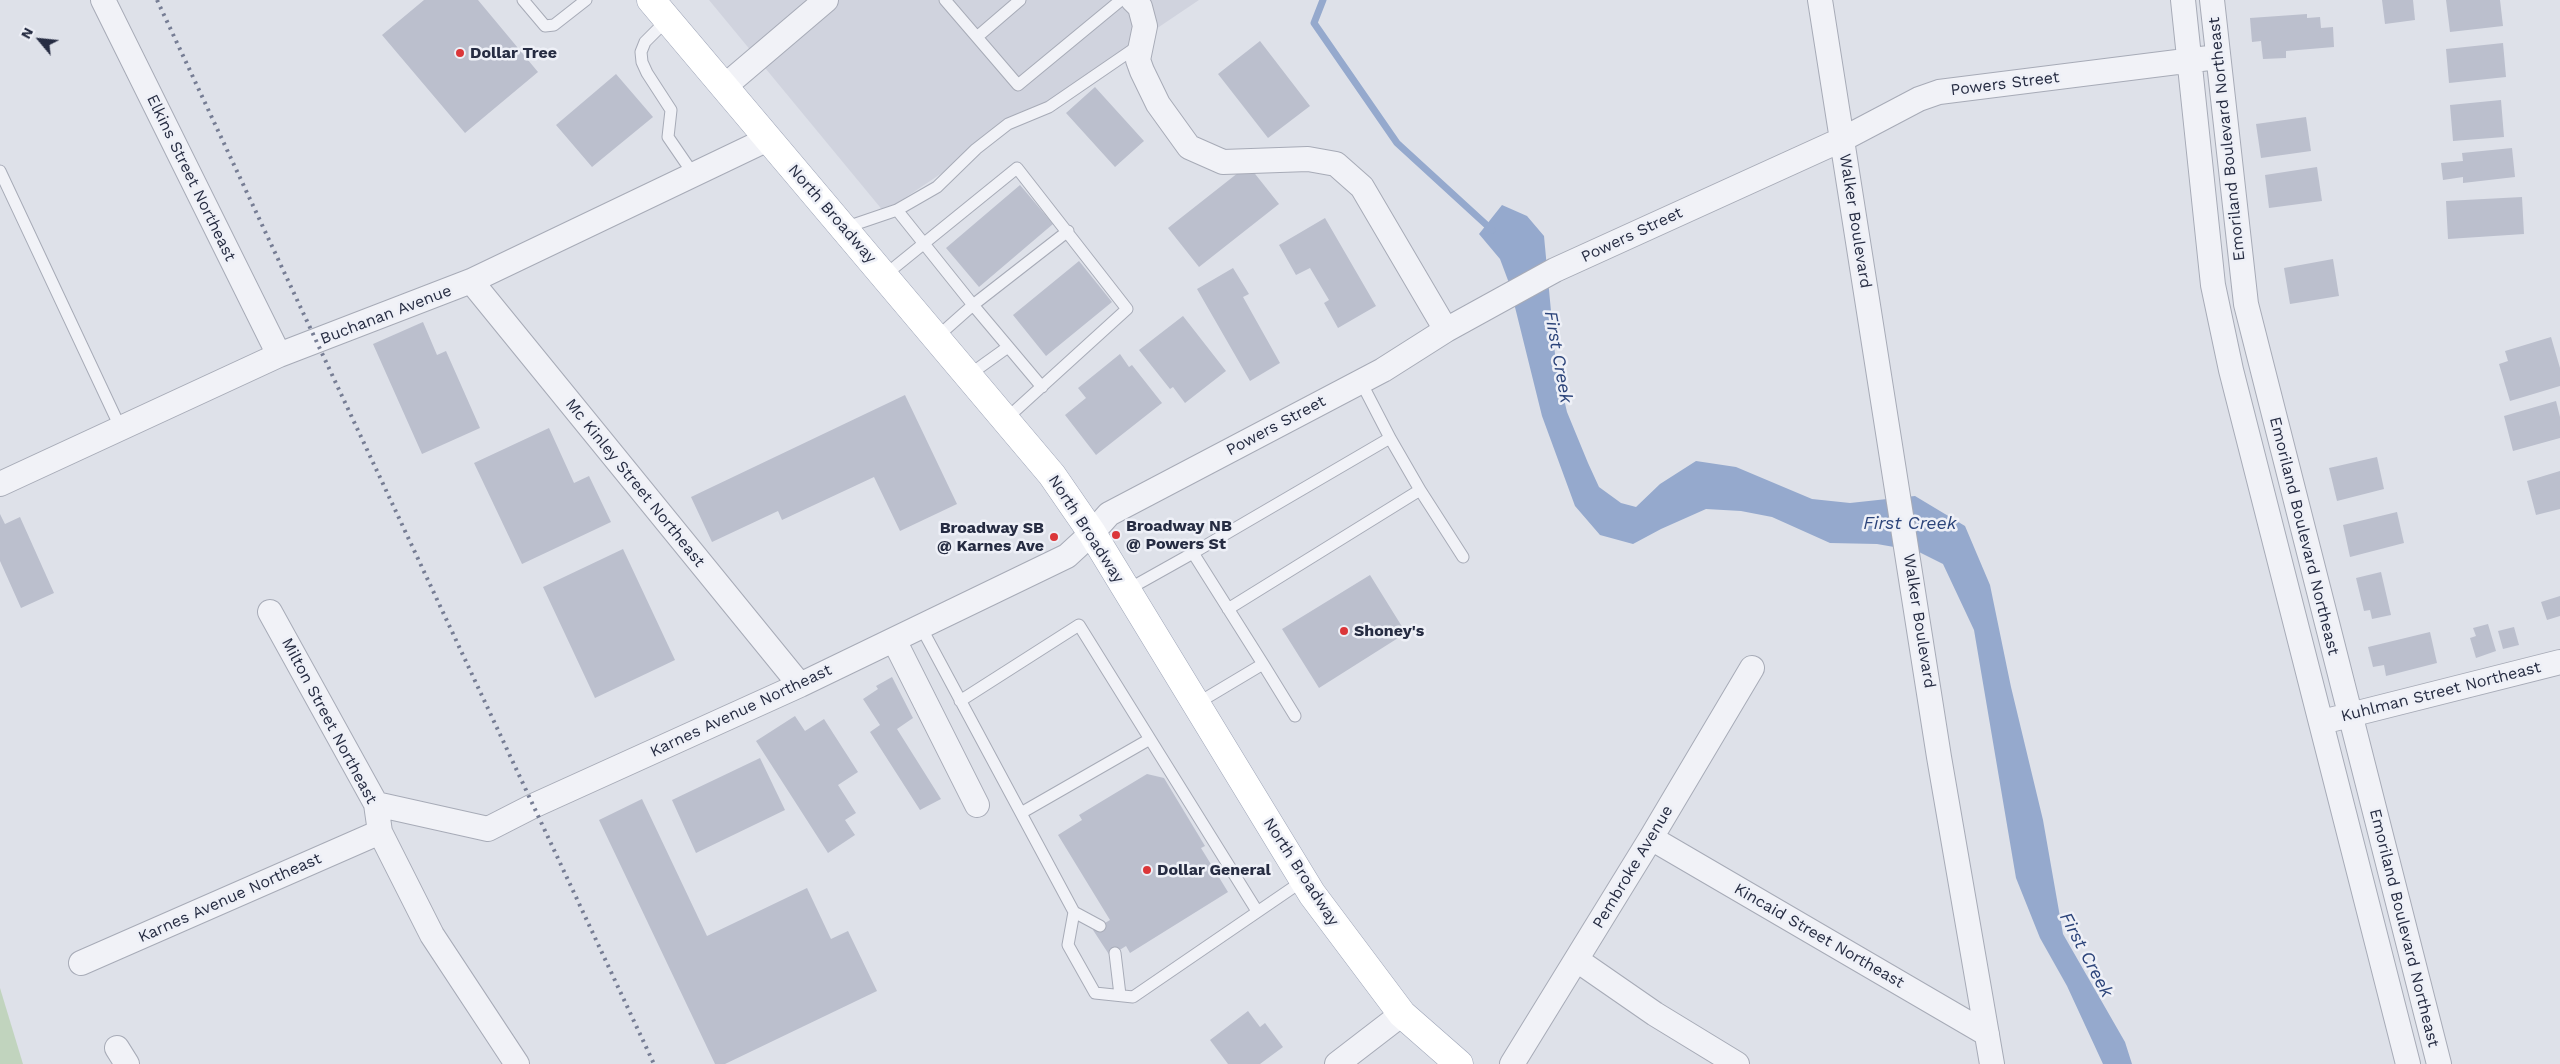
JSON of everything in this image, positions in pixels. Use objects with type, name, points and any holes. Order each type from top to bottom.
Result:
[{"type":"main road","name":"North Broadway","points":[[660,10],[1052,475],[1092,534],[1304,880],[1402,1014],[1458,1064]]},
{"type":"street","name":"Elkins Street Northeast","points":[[102,0],[279,355]]},
{"type":"street","points":[[724,86],[826,0]]},
{"type":"street","points":[[1134,0],[1140,7],[1145,26],[1138,60],[1142,71],[1158,104],[1189,147],[1223,162],[1308,159],[1336,164],[1362,187],[1446,330]]},
{"type":"street","name":"Walker Boulevard","points":[[1820,0],[1909,556],[1939,757],[1992,1064]]},
{"type":"street","points":[[2183,0],[2215,295],[2231,370],[2408,1064]]},
{"type":"street","name":"Emoriland Boulevard Northeast","points":[[2212,0],[2246,304],[2439,1064]]},
{"type":"street","name":"Powers Street","points":[[1092,534],[1109,514],[1361,382],[1446,330],[1555,270],[1843,139],[1919,99],[1939,92],[2217,57]]},
{"type":"street","name":"Buchanan Avenue","points":[[0,484],[279,355],[471,281],[768,139]]},
{"type":"street","name":"Mc Kinley Street Northeast","points":[[471,281],[800,685]]},
{"type":"street","name":"Karnes Avenue Northeast","points":[[376,804],[488,830],[533,806],[800,685],[1067,556],[1092,534]]},
{"type":"street","name":"Milton Street Northeast","points":[[270,612],[376,804],[380,832],[432,935],[517,1064]]},
{"type":"street","points":[[894,640],[977,805]]},
{"type":"street","name":"Kuhlman Street Northeast","points":[[2322,723],[2560,662]]},
{"type":"street","name":"Pembroke Avenue","points":[[1512,1064],[1651,838],[1752,668]]},
{"type":"street","name":"Karnes Avenue Northeast","points":[[81,963],[380,832]]},
{"type":"street","name":"Kincaid Street Northeast","points":[[1651,838],[1987,1034]]},
{"type":"street","points":[[1577,960],[1655,1014],[1737,1064]]},
{"type":"street","points":[[1337,1064],[1402,1014]]},
{"type":"lane","points":[[523,0],[545,26],[554,25],[586,0]]},
{"type":"lane","points":[[945,0],[1018,85],[1121,0]]},
{"type":"lane","points":[[977,37],[1020,0]]},
{"type":"lane","points":[[660,10],[641,52],[647,73],[671,110],[668,137],[694,175]]},
{"type":"lane","points":[[844,228],[897,210],[937,186],[976,149],[1008,124],[1049,107],[1141,44]]},
{"type":"lane","points":[[884,275],[1017,168],[1127,309],[1006,420]]},
{"type":"lane","points":[[0,171],[121,428]]},
{"type":"lane","points":[[897,210],[922,244],[1042,387]]},
{"type":"lane","points":[[937,337],[1068,231]]},
{"type":"lane","points":[[969,375],[1008,347]]},
{"type":"lane","points":[[1361,382],[1420,490],[1463,557]]},
{"type":"lane","points":[[1126,592],[1390,438]]},
{"type":"lane","points":[[1228,609],[1420,490]]},
{"type":"lane","points":[[1193,553],[1296,716]]},
{"type":"lane","points":[[960,701],[1080,625],[1257,911]]},
{"type":"lane","points":[[921,627],[1074,912],[1100,926]]},
{"type":"lane","points":[[1196,704],[1263,664]]},
{"type":"lane","points":[[1021,813],[1150,739]]},
{"type":"lane","points":[[1074,912],[1068,945],[1095,993],[1133,997],[1304,880]]},
{"type":"lane","points":[[1115,953],[1120,995]]},
{"type":"shaded area","points":[[709,0],[1199,0],[884,212]]},
{"type":"green space","points":[[0,988],[23,1064],[0,1064]]},
{"type":"water","name":"First Creek","points":[[1502,205],[1527,216],[1544,236],[1556,365],[1567,412],[1599,487],[1621,503],[1636,507],[1660,484],[1696,461],[1736,467],[1812,499],[1850,503],[1915,496],[1965,526],[1990,585],[2011,687],[2043,820],[2063,934],[2125,1042],[2132,1064],[2103,1064],[2067,986],[2040,938],[2016,878],[1974,630],[1943,564],[1917,551],[1877,544],[1830,543],[1772,517],[1741,511],[1706,509],[1633,544],[1600,535],[1575,506],[1542,416],[1509,283],[1500,259],[1479,234]]},
{"type":"building","name":"Dollar Tree","points":[[424,0],[478,0],[538,72],[465,133],[382,35]]},
{"type":"building","points":[[2382,0],[2413,0],[2415,20],[2385,24]]},
{"type":"building","points":[[2446,0],[2500,0],[2503,26],[2450,32]]},
{"type":"building","points":[[2307,14],[2307,18],[2320,17],[2321,28],[2333,27],[2334,47],[2286,51],[2286,58],[2263,59],[2261,41],[2252,42],[2250,18]]},
{"type":"building","points":[[1260,41],[1310,106],[1268,138],[1218,74]]},
{"type":"building","points":[[2503,43],[2506,77],[2449,83],[2446,49]]},
{"type":"building","points":[[616,74],[653,117],[592,167],[556,125]]},
{"type":"building","points":[[1095,87],[1144,141],[1115,167],[1066,113]]},
{"type":"building","points":[[2501,100],[2504,137],[2453,141],[2450,105]]},
{"type":"building","points":[[2306,117],[2311,151],[2261,158],[2256,124]]},
{"type":"building","points":[[2512,148],[2515,177],[2463,183],[2463,177],[2443,180],[2441,163],[2463,161],[2462,153]]},
{"type":"building","points":[[1248,165],[1279,204],[1199,267],[1168,228]]},
{"type":"building","points":[[2317,167],[2322,201],[2269,208],[2265,175]]},
{"type":"building","points":[[1020,185],[1053,224],[979,287],[946,248]]},
{"type":"building","points":[[2522,197],[2524,234],[2448,239],[2446,201]]},
{"type":"building","points":[[1325,218],[1376,306],[1338,328],[1324,303],[1329,300],[1310,268],[1296,275],[1279,245]]},
{"type":"building","points":[[2333,259],[2339,296],[2290,304],[2284,268]]},
{"type":"building","points":[[1079,261],[1112,302],[1046,356],[1013,315]]},
{"type":"building","points":[[1233,268],[1249,294],[1243,297],[1280,363],[1250,381],[1197,289]]},
{"type":"building","points":[[1183,316],[1226,371],[1185,403],[1173,387],[1170,389],[1139,350]]},
{"type":"building","points":[[423,322],[437,355],[446,351],[480,428],[422,454],[373,344]]},
{"type":"building","points":[[2551,337],[2560,368],[2560,386],[2510,401],[2499,364],[2508,361],[2505,351]]},
{"type":"building","points":[[1120,354],[1129,367],[1132,365],[1162,403],[1096,455],[1065,415],[1086,398],[1078,388]]},
{"type":"building","points":[[905,395],[957,504],[900,531],[874,477],[782,520],[778,511],[712,542],[691,497]]},
{"type":"building","points":[[2556,401],[2560,417],[2560,438],[2513,451],[2504,416]]},
{"type":"building","points":[[549,428],[574,483],[589,476],[611,522],[522,564],[474,463]]},
{"type":"building","points":[[2377,457],[2384,489],[2337,501],[2329,468]]},
{"type":"building","points":[[2560,471],[2560,509],[2536,515],[2527,481]]},
{"type":"building","points":[[2397,512],[2404,543],[2350,557],[2343,525]]},
{"type":"building","points":[[0,514],[5,524],[20,517],[54,593],[21,608],[0,561]]},
{"type":"building","points":[[623,549],[675,660],[595,698],[543,587]]},
{"type":"building","points":[[2381,572],[2391,615],[2372,619],[2370,610],[2364,611],[2356,578]]},
{"type":"building","name":"Shoney's","points":[[1370,575],[1406,633],[1319,688],[1282,629]]},
{"type":"building","points":[[2560,596],[2560,616],[2547,620],[2541,602]]},
{"type":"building","points":[[2488,624],[2496,651],[2476,658],[2470,638],[2476,636],[2473,628]]},
{"type":"building","points":[[2514,627],[2519,645],[2503,649],[2498,631]]},
{"type":"building","points":[[2430,632],[2437,663],[2386,676],[2384,665],[2373,667],[2368,647]]},
{"type":"building","points":[[892,677],[913,718],[897,729],[941,799],[920,810],[870,732],[880,725],[863,699],[878,689],[876,686]]},
{"type":"building","points":[[795,716],[805,731],[824,719],[858,772],[838,785],[856,813],[845,820],[855,835],[828,853],[756,741]]},
{"type":"building","points":[[760,758],[785,810],[696,853],[672,800]]},
{"type":"building","name":"Dollar General","points":[[1147,774],[1164,778],[1205,846],[1201,848],[1228,892],[1130,953],[1126,946],[1110,956],[1093,930],[1110,920],[1058,835],[1082,820],[1079,815]]},
{"type":"building","points":[[642,799],[707,936],[807,888],[831,939],[848,931],[877,991],[725,1064],[715,1064],[599,820]]},
{"type":"building","points":[[1248,1011],[1260,1027],[1265,1023],[1283,1047],[1260,1064],[1228,1064],[1210,1040]]},
{"type":"waterway","name":"First Creek","points":[[1323,0],[1314,23],[1397,143],[1492,230]]},
{"type":"railway","points":[[157,0],[654,1064]]},
{"type":"place","name":"Dollar Tree","points":[[460,53]]},
{"type":"place","name":"Broadway NB @ Powers St","points":[[1116,535]]},
{"type":"place","name":"Broadway SB @ Karnes Ave","points":[[1054,537]]},
{"type":"place","name":"Shoney's","points":[[1344,631]]},
{"type":"place","name":"Dollar General","points":[[1147,870]]}]
